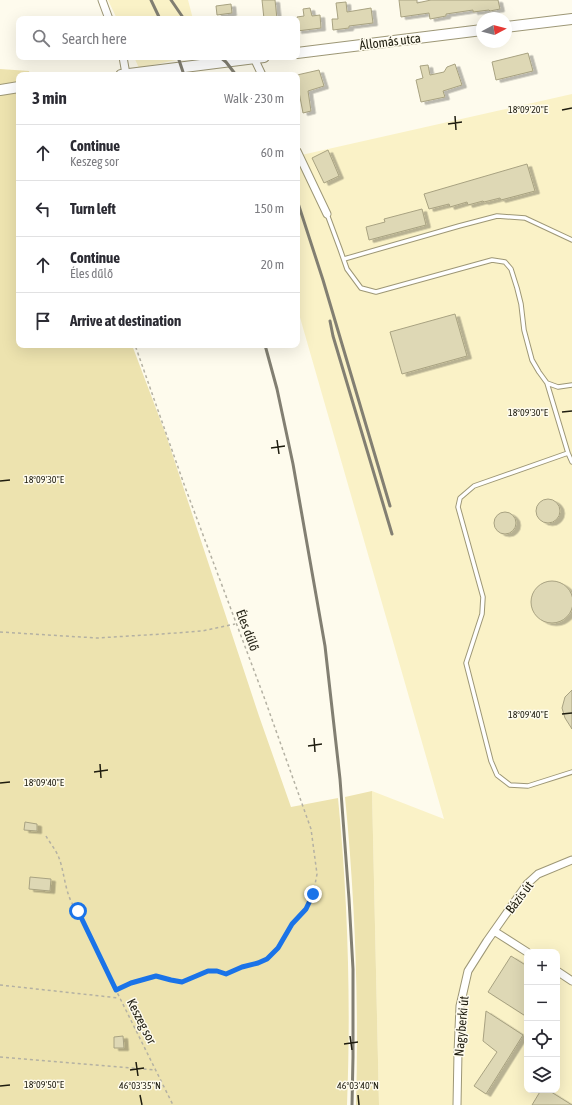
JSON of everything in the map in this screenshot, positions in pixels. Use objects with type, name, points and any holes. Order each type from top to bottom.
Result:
[{"type":"main road","points":[[512,26],[572,19]]},
{"type":"main road","name":"Állomás utca","points":[[300,53],[476,31]]},
{"type":"main road","points":[[148,72],[243,60]]},
{"type":"main road","points":[[0,90],[16,87]]},
{"type":"street","points":[[102,0],[109,16]]},
{"type":"street","points":[[123,60],[124,72]]},
{"type":"street","points":[[259,60],[261,72]]},
{"type":"street","points":[[300,158],[327,214]]},
{"type":"street","name":"Bázis út","points":[[494,931],[527,884],[538,874],[572,860]]},
{"type":"street","points":[[494,931],[524,950]]},
{"type":"street","name":"Nagyberki út","points":[[457,1105],[460,1006],[468,971],[494,931]]},
{"type":"street","points":[[560,973],[572,981]]},
{"type":"lane","points":[[327,214],[347,269],[361,288],[376,292],[492,260],[505,262],[511,269],[517,288],[524,330],[532,360],[547,383],[572,462]]},
{"type":"lane","points":[[344,259],[497,216],[525,218],[572,240]]},
{"type":"lane","points":[[547,383],[558,387],[572,385]]},
{"type":"lane","points":[[568,453],[474,486],[460,498],[458,507],[483,598],[482,614],[466,663],[491,761],[497,775],[510,785],[528,786],[572,772]]},
{"type":"path","name":"Éles dűlő","points":[[116,990],[131,983],[156,976],[182,982],[208,971],[217,971],[226,974],[267,959],[278,948],[292,924],[306,909],[313,894],[318,874],[311,829],[185,487],[137,348]]},
{"type":"path","points":[[0,632],[97,638],[202,630],[235,623]]},
{"type":"path","name":"Keszeg sor","points":[[46,836],[59,858],[74,907],[78,911],[173,1105]]},
{"type":"path","points":[[0,985],[120,998]]},
{"type":"path","points":[[0,1058],[156,1070]]},
{"type":"shaded area","points":[[108,0],[188,0],[192,16],[116,16]]},
{"type":"shaded area","points":[[135,60],[176,60],[139,68]]},
{"type":"shaded area","points":[[0,69],[29,72],[16,72],[16,348],[133,348],[166,435],[259,716],[291,807],[338,798],[348,952],[349,1028],[347,1105],[0,1105]]},
{"type":"shaded area","points":[[572,94],[572,1105],[379,1105],[372,791],[444,819],[300,317],[300,155]]},
{"type":"shaded area","points":[[372,791],[379,1105],[356,1105],[357,1028],[355,951],[345,797]]},
{"type":"building","points":[[262,0],[275,0],[277,16],[264,16]]},
{"type":"building","points":[[399,0],[417,0],[417,3],[431,0],[498,0],[500,9],[473,12],[473,10],[446,14],[446,16],[430,19],[429,13],[401,17]]},
{"type":"building","points":[[346,2],[347,12],[371,8],[373,23],[333,30],[332,19],[338,19],[336,3]]},
{"type":"building","points":[[231,4],[232,13],[217,15],[216,6]]},
{"type":"building","points":[[310,8],[312,16],[320,15],[321,28],[300,31],[300,17],[304,16],[303,9]]},
{"type":"building","points":[[528,53],[533,71],[496,80],[492,62]]},
{"type":"building","points":[[455,64],[462,85],[443,91],[445,97],[421,102],[416,80],[423,78],[420,66],[428,65],[430,75],[444,72],[447,67]]},
{"type":"building","points":[[319,70],[324,86],[308,91],[311,111],[303,113],[300,97],[300,74]]},
{"type":"building","points":[[328,150],[339,176],[324,183],[312,158]]},
{"type":"building","points":[[527,164],[535,191],[501,200],[500,198],[468,205],[467,202],[450,207],[449,204],[429,209],[424,194]]},
{"type":"building","points":[[422,209],[426,225],[369,240],[366,227],[385,222],[384,219]]},
{"type":"building","points":[[455,314],[467,356],[402,374],[390,332]]},
{"type":"building","points":[[548,499],[557,502],[560,511],[557,520],[548,523],[539,520],[536,511],[539,502]]},
{"type":"building","points":[[501,512],[509,512],[516,519],[516,527],[509,534],[501,534],[494,527],[494,519]]},
{"type":"building","points":[[548,581],[556,581],[567,587],[573,598],[573,606],[567,617],[556,623],[548,623],[537,617],[531,606],[531,598],[537,587]]},
{"type":"building","points":[[572,690],[572,729],[565,718],[562,708],[565,697]]},
{"type":"building","points":[[25,822],[37,824],[37,831],[24,830]]},
{"type":"building","points":[[30,877],[51,879],[50,891],[29,889]]},
{"type":"building","points":[[511,956],[524,964],[524,1015],[488,992]]},
{"type":"building","points":[[486,1011],[523,1035],[486,1094],[474,1086],[497,1052],[483,1041]]},
{"type":"building","points":[[123,1036],[124,1048],[114,1048],[114,1037]]},
{"type":"building","points":[[539,1093],[553,1093],[572,1105],[532,1105]]},
{"type":"railway","points":[[151,0],[159,16]]},
{"type":"railway","points":[[171,0],[182,16]]},
{"type":"railway","points":[[179,60],[183,72]]},
{"type":"railway","points":[[224,60],[234,72]]},
{"type":"railway","points":[[300,209],[323,280],[390,506]]},
{"type":"railway","points":[[330,321],[333,336],[392,534]]},
{"type":"railway","points":[[266,348],[277,389],[293,464],[325,646],[340,779],[349,899],[353,969],[352,1105]]},
{"type":"route","points":[[78,911],[116,990],[131,983],[156,976],[182,982],[208,971],[217,971],[226,974],[267,959],[278,948],[292,924],[306,909],[313,894]]}]
